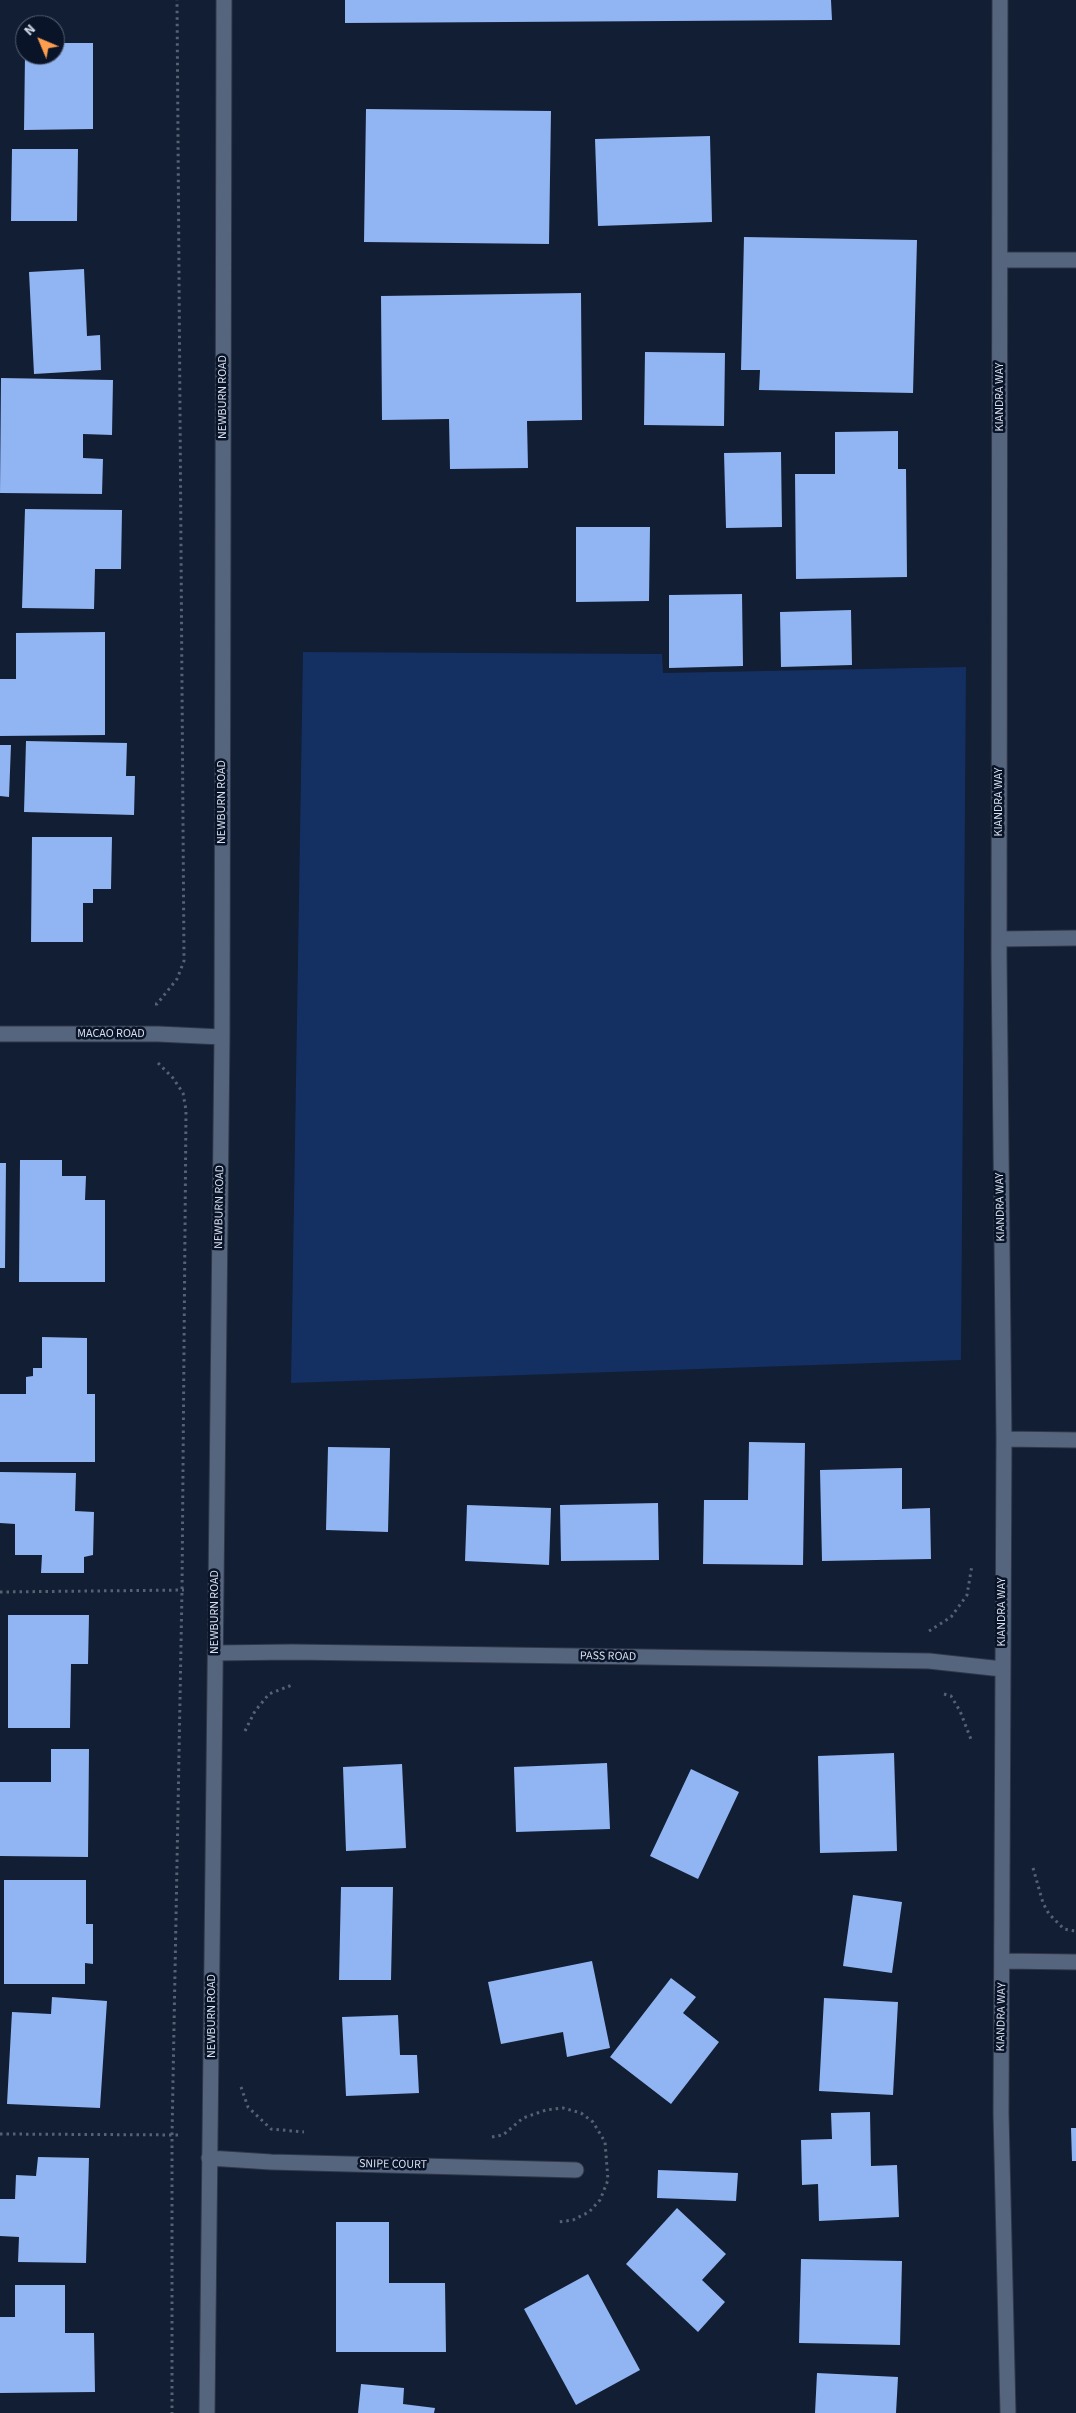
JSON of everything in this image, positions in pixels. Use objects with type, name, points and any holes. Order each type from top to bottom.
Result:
[{"type":"street","name":"NEWBURN ROAD","points":[[207,2413],[222,1037],[224,0]]},
{"type":"street","name":"KIANDRA WAY","points":[[1000,0],[999,939],[1004,1438],[1001,2114],[1008,2413]]},
{"type":"street","points":[[1000,260],[1076,260]]},
{"type":"street","points":[[999,939],[1076,938]]},
{"type":"street","name":"MACAO ROAD","points":[[0,1034],[158,1034],[222,1037]]},
{"type":"street","points":[[1004,1438],[1076,1440]]},
{"type":"street","name":"PASS ROAD","points":[[215,1653],[292,1652],[929,1661],[1002,1669]]},
{"type":"street","points":[[1003,1961],[1076,1962]]},
{"type":"street","name":"SNIPE COURT","points":[[209,2158],[271,2162],[576,2170]]},
{"type":"path","points":[[157,1004],[176,979],[184,961],[177,0]]},
{"type":"path","points":[[159,1063],[183,1093],[186,1110],[182,1590],[172,2136],[172,2413]]},
{"type":"path","points":[[0,1592],[215,1591]]},
{"type":"path","points":[[244,1734],[255,1710],[269,1694],[292,1685]]},
{"type":"path","points":[[1031,1863],[1043,1903],[1049,1914],[1064,1928],[1076,1931]]},
{"type":"path","points":[[241,2079],[241,2088],[248,2107],[271,2129]]},
{"type":"path","points":[[0,2134],[211,2135]]},
{"type":"shaded area","points":[[303,652],[662,654],[663,673],[966,667],[961,1360],[291,1383]]},
{"type":"building","points":[[345,0],[831,0],[832,20],[345,23]]},
{"type":"building","points":[[65,43],[93,43],[93,129],[24,130],[25,65],[65,65]]},
{"type":"building","points":[[366,109],[551,111],[549,244],[364,242]]},
{"type":"building","points":[[710,136],[712,222],[598,226],[595,139]]},
{"type":"building","points":[[12,149],[78,149],[77,221],[11,221]]},
{"type":"building","points":[[744,237],[917,240],[913,393],[759,390],[760,370],[741,370]]},
{"type":"building","points":[[84,269],[87,336],[100,335],[101,370],[34,374],[29,272]]},
{"type":"building","points":[[581,293],[582,420],[527,421],[528,468],[450,469],[449,419],[382,420],[381,296]]},
{"type":"building","points":[[645,352],[725,353],[724,426],[644,425]]},
{"type":"building","points":[[1,378],[113,380],[112,435],[83,434],[83,458],[103,459],[102,494],[0,493]]},
{"type":"building","points":[[898,431],[898,469],[906,469],[907,577],[796,579],[795,474],[835,474],[835,432]]},
{"type":"building","points":[[781,452],[782,527],[726,528],[724,453]]},
{"type":"building","points":[[25,509],[122,510],[121,569],[95,569],[94,609],[22,608]]},
{"type":"building","points":[[576,527],[650,527],[649,601],[576,602]]},
{"type":"building","points":[[742,594],[743,666],[669,668],[669,595]]},
{"type":"building","points":[[851,610],[852,665],[781,667],[780,612]]},
{"type":"building","points":[[105,632],[105,735],[0,736],[0,679],[16,679],[16,633]]},
{"type":"building","points":[[26,741],[127,743],[126,776],[135,776],[134,815],[24,812]]},
{"type":"building","points":[[0,745],[11,745],[9,797],[0,796]]},
{"type":"building","points":[[32,837],[112,837],[111,889],[93,889],[93,903],[83,903],[83,942],[31,942]]},
{"type":"building","points":[[20,1160],[62,1160],[62,1176],[86,1176],[85,1200],[105,1200],[105,1282],[19,1282]]},
{"type":"building","points":[[0,1163],[6,1163],[5,1268],[0,1268]]},
{"type":"building","points":[[42,1337],[87,1338],[87,1394],[95,1394],[95,1462],[0,1462],[0,1394],[26,1394],[26,1377],[33,1376],[33,1368],[42,1368]]},
{"type":"building","points":[[749,1442],[805,1443],[803,1565],[703,1564],[704,1500],[748,1500]]},
{"type":"building","points":[[328,1447],[390,1448],[388,1532],[326,1530]]},
{"type":"building","points":[[902,1468],[902,1509],[930,1508],[931,1559],[822,1561],[820,1470]]},
{"type":"building","points":[[0,1472],[76,1473],[75,1511],[94,1512],[93,1555],[84,1557],[84,1573],[41,1573],[42,1555],[15,1555],[15,1524],[0,1523]]},
{"type":"building","points":[[658,1503],[659,1560],[561,1561],[560,1505]]},
{"type":"building","points":[[467,1505],[551,1508],[549,1565],[465,1561]]},
{"type":"building","points":[[8,1615],[89,1615],[88,1664],[71,1664],[70,1728],[8,1728]]},
{"type":"building","points":[[51,1749],[89,1749],[88,1857],[0,1856],[0,1782],[51,1782]]},
{"type":"building","points":[[894,1753],[897,1851],[820,1853],[818,1756]]},
{"type":"building","points":[[607,1763],[610,1829],[516,1832],[514,1767]]},
{"type":"building","points":[[402,1764],[406,1848],[346,1851],[343,1767]]},
{"type":"building","points":[[691,1769],[739,1792],[698,1879],[650,1856]]},
{"type":"building","points":[[4,1880],[86,1880],[86,1924],[93,1924],[93,1964],[85,1963],[85,1984],[4,1984]]},
{"type":"building","points":[[341,1887],[393,1887],[391,1980],[339,1980]]},
{"type":"building","points":[[853,1895],[902,1902],[892,1973],[843,1966]]},
{"type":"building","points":[[592,1961],[610,2048],[567,2057],[563,2032],[501,2044],[488,1982]]},
{"type":"building","points":[[671,1978],[696,1997],[683,2013],[719,2042],[671,2104],[610,2057]]},
{"type":"building","points":[[52,1997],[107,2001],[100,2108],[7,2104],[12,2012],[51,2014]]},
{"type":"building","points":[[824,1998],[898,2002],[893,2095],[819,2091]]},
{"type":"building","points":[[398,2015],[400,2055],[417,2055],[419,2093],[346,2096],[342,2017]]},
{"type":"building","points":[[870,2112],[871,2166],[897,2165],[899,2217],[819,2221],[818,2184],[802,2185],[801,2140],[832,2139],[831,2113]]},
{"type":"building","points":[[1071,2128],[1076,2128],[1076,2161],[1072,2161]]},
{"type":"building","points":[[38,2157],[89,2158],[86,2263],[18,2262],[19,2237],[0,2236],[0,2199],[15,2199],[16,2175],[36,2176]]},
{"type":"building","points":[[658,2170],[738,2173],[736,2201],[657,2198]]},
{"type":"building","points":[[677,2208],[726,2254],[702,2280],[725,2302],[698,2332],[626,2264]]},
{"type":"building","points":[[336,2222],[389,2222],[389,2283],[445,2283],[446,2352],[336,2352]]},
{"type":"building","points":[[801,2259],[902,2261],[900,2345],[799,2343]]},
{"type":"building","points":[[588,2274],[640,2370],[576,2405],[524,2309]]},
{"type":"building","points":[[15,2285],[65,2285],[65,2333],[94,2333],[95,2392],[0,2393],[0,2317],[15,2317]]},
{"type":"building","points":[[817,2373],[898,2377],[896,2413],[815,2413]]},
{"type":"building","points":[[361,2384],[404,2388],[403,2404],[435,2408],[434,2413],[358,2413]]}]
